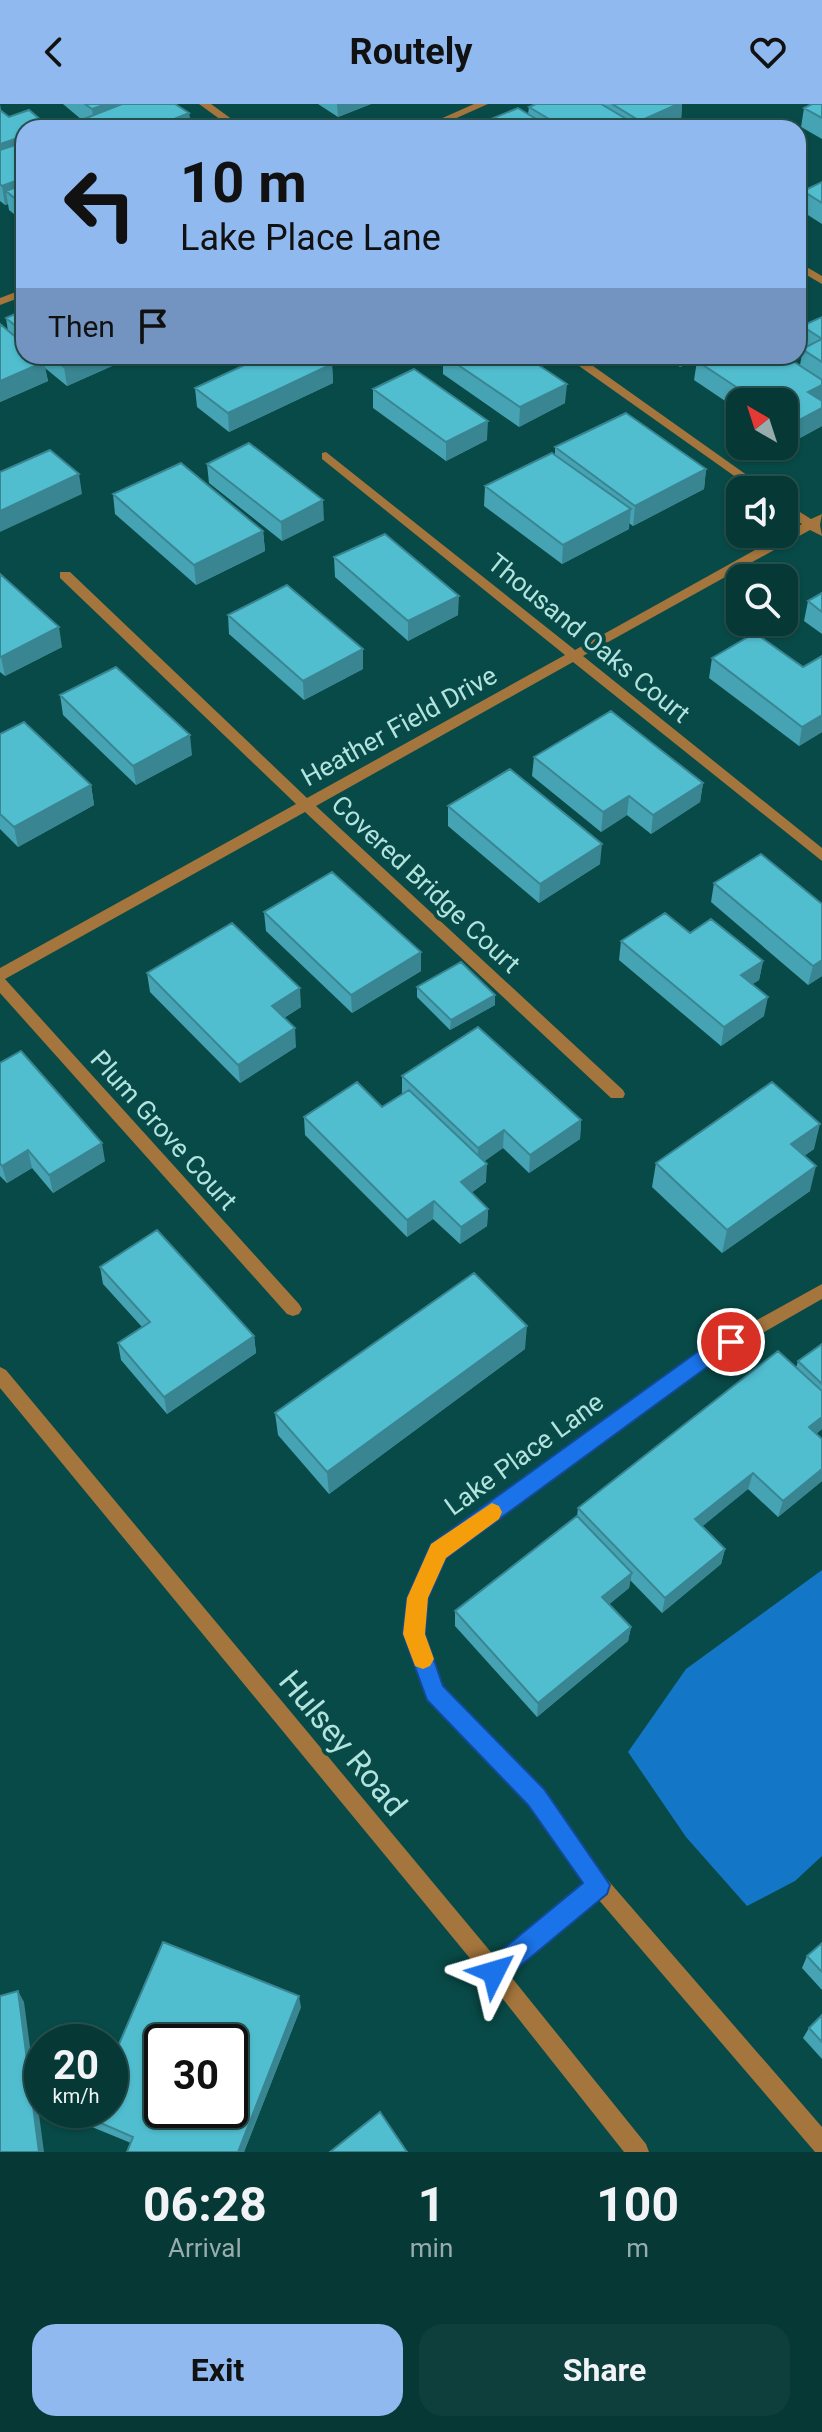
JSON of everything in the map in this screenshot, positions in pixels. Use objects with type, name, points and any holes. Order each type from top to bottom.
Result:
[{"type":"street","points":[[204,104],[227,120]]},
{"type":"street","points":[[444,120],[483,104]]},
{"type":"street","points":[[582,364],[742,476]]},
{"type":"street","name":"Thousand Oaks Court","points":[[326,456],[822,856]]},
{"type":"street","points":[[798,514],[818,525]]},
{"type":"street","name":"Heather Field Drive","points":[[0,975],[573,657],[818,525]]},
{"type":"street","name":"Covered Bridge Court","points":[[65,575],[306,805],[617,1094]]},
{"type":"street","name":"Plum Grove Court","points":[[0,983],[293,1309]]},
{"type":"street","name":"Lake Place Lane","points":[[822,1291],[707,1356],[439,1551],[417,1598],[414,1634],[435,1693],[536,1797],[599,1885],[822,2144]]},
{"type":"street","name":"Hulsey Road","points":[[0,1375],[494,1972],[638,2152]]},
{"type":"street","points":[[494,1972],[599,1885]]},
{"type":"water","points":[[822,1570],[822,1856],[795,1881],[747,1906],[686,1837],[628,1752],[686,1669]]},
{"type":"building","points":[[85,104],[106,104],[92,109]]},
{"type":"building","points":[[122,104],[175,104],[189,113],[172,120],[81,120]]},
{"type":"building","points":[[536,104],[601,104],[628,120],[551,120],[529,107]]},
{"type":"building","points":[[612,104],[678,104],[642,120]]},
{"type":"building","points":[[822,104],[822,118],[804,108]]},
{"type":"building","points":[[518,108],[538,120],[489,120]]},
{"type":"building","points":[[0,110],[9,117],[29,110],[41,120],[16,120],[16,139],[0,144]]},
{"type":"building","points":[[16,145],[16,181],[2,186],[0,184],[0,150]]},
{"type":"building","points":[[822,182],[822,203],[806,193],[806,190]]},
{"type":"building","points":[[16,187],[16,199],[6,191]]},
{"type":"building","points":[[16,314],[16,326],[6,318]]},
{"type":"building","points":[[822,317],[822,339],[806,329],[806,324]]},
{"type":"building","points":[[0,324],[16,337],[16,364],[39,364],[0,381]]},
{"type":"building","points":[[822,339],[822,362],[806,352],[806,347]]},
{"type":"building","points":[[247,364],[332,364],[228,413],[195,388]]},
{"type":"building","points":[[457,364],[537,364],[567,384],[520,407]]},
{"type":"building","points":[[702,364],[797,364],[822,380],[822,385],[808,392],[822,401],[822,408],[798,421],[798,388],[738,388]]},
{"type":"building","points":[[414,369],[488,421],[446,442],[373,389]]},
{"type":"building","points":[[626,413],[706,469],[635,506],[555,447]]},
{"type":"building","points":[[249,443],[323,500],[281,522],[207,464]]},
{"type":"building","points":[[50,450],[79,474],[0,511],[0,472]]},
{"type":"building","points":[[552,453],[631,509],[563,545],[485,486]]},
{"type":"building","points":[[181,463],[263,531],[194,565],[113,494]]},
{"type":"building","points":[[385,534],[459,596],[408,621],[334,557]]},
{"type":"building","points":[[0,574],[59,627],[1,657],[0,656]]},
{"type":"building","points":[[287,585],[363,649],[303,681],[228,615]]},
{"type":"building","points":[[822,593],[822,612],[808,601]]},
{"type":"building","points":[[750,636],[759,636],[803,667],[822,656],[822,715],[802,727],[712,658]]},
{"type":"building","points":[[116,667],[190,735],[133,766],[60,695]]},
{"type":"building","points":[[611,711],[703,783],[653,815],[629,796],[603,812],[534,757]]},
{"type":"building","points":[[24,722],[91,785],[14,827],[0,814],[0,734]]},
{"type":"building","points":[[510,769],[602,844],[540,884],[448,806]]},
{"type":"building","points":[[761,854],[822,904],[822,960],[813,966],[714,883]]},
{"type":"building","points":[[332,872],[421,952],[351,995],[264,912]]},
{"type":"building","points":[[665,913],[690,933],[711,919],[741,943],[763,961],[741,975],[768,997],[724,1027],[621,941]]},
{"type":"building","points":[[232,923],[300,988],[272,1006],[295,1028],[238,1065],[147,973]]},
{"type":"building","points":[[461,962],[495,995],[451,1020],[417,987]]},
{"type":"building","points":[[478,1027],[581,1120],[530,1155],[504,1130],[478,1148],[402,1076]]},
{"type":"building","points":[[21,1051],[102,1143],[49,1175],[28,1150],[2,1166],[0,1163],[0,1063]]},
{"type":"building","points":[[357,1082],[382,1107],[409,1090],[487,1164],[461,1182],[488,1209],[461,1227],[434,1201],[407,1220],[304,1117]]},
{"type":"building","points":[[772,1082],[820,1124],[791,1144],[816,1166],[727,1230],[656,1163]]},
{"type":"building","points":[[157,1230],[254,1336],[164,1397],[118,1343],[150,1322],[100,1267]]},
{"type":"building","points":[[474,1273],[527,1326],[327,1472],[275,1413]]},
{"type":"building","points":[[822,1344],[822,1384],[798,1361]]},
{"type":"building","points":[[778,1351],[822,1391],[822,1417],[809,1427],[822,1439],[822,1469],[783,1501],[753,1473],[695,1519],[725,1549],[665,1598],[578,1508]]},
{"type":"building","points":[[577,1516],[632,1573],[602,1597],[631,1627],[538,1703],[455,1611]]},
{"type":"building","points":[[163,1942],[299,1996],[248,2126],[248,2024],[144,2024],[144,2128],[247,2128],[238,2152],[127,2152],[133,2137],[112,2128],[128,2128],[128,2024]]},
{"type":"building","points":[[822,1943],[822,1972],[807,1956]]},
{"type":"building","points":[[18,1991],[24,2037],[24,2128],[36,2128],[39,2152],[0,2152],[0,1996]]},
{"type":"building","points":[[822,2015],[822,2042],[809,2028]]},
{"type":"building","points":[[380,2112],[407,2152],[330,2152]]},
{"type":"slow traffic","points":[[423,1659],[414,1634],[417,1598],[439,1551],[492,1512]]},
{"type":"route","points":[[494,1972],[599,1885],[536,1797],[435,1693],[414,1634],[417,1598],[439,1551],[707,1356],[731,1342]]}]
